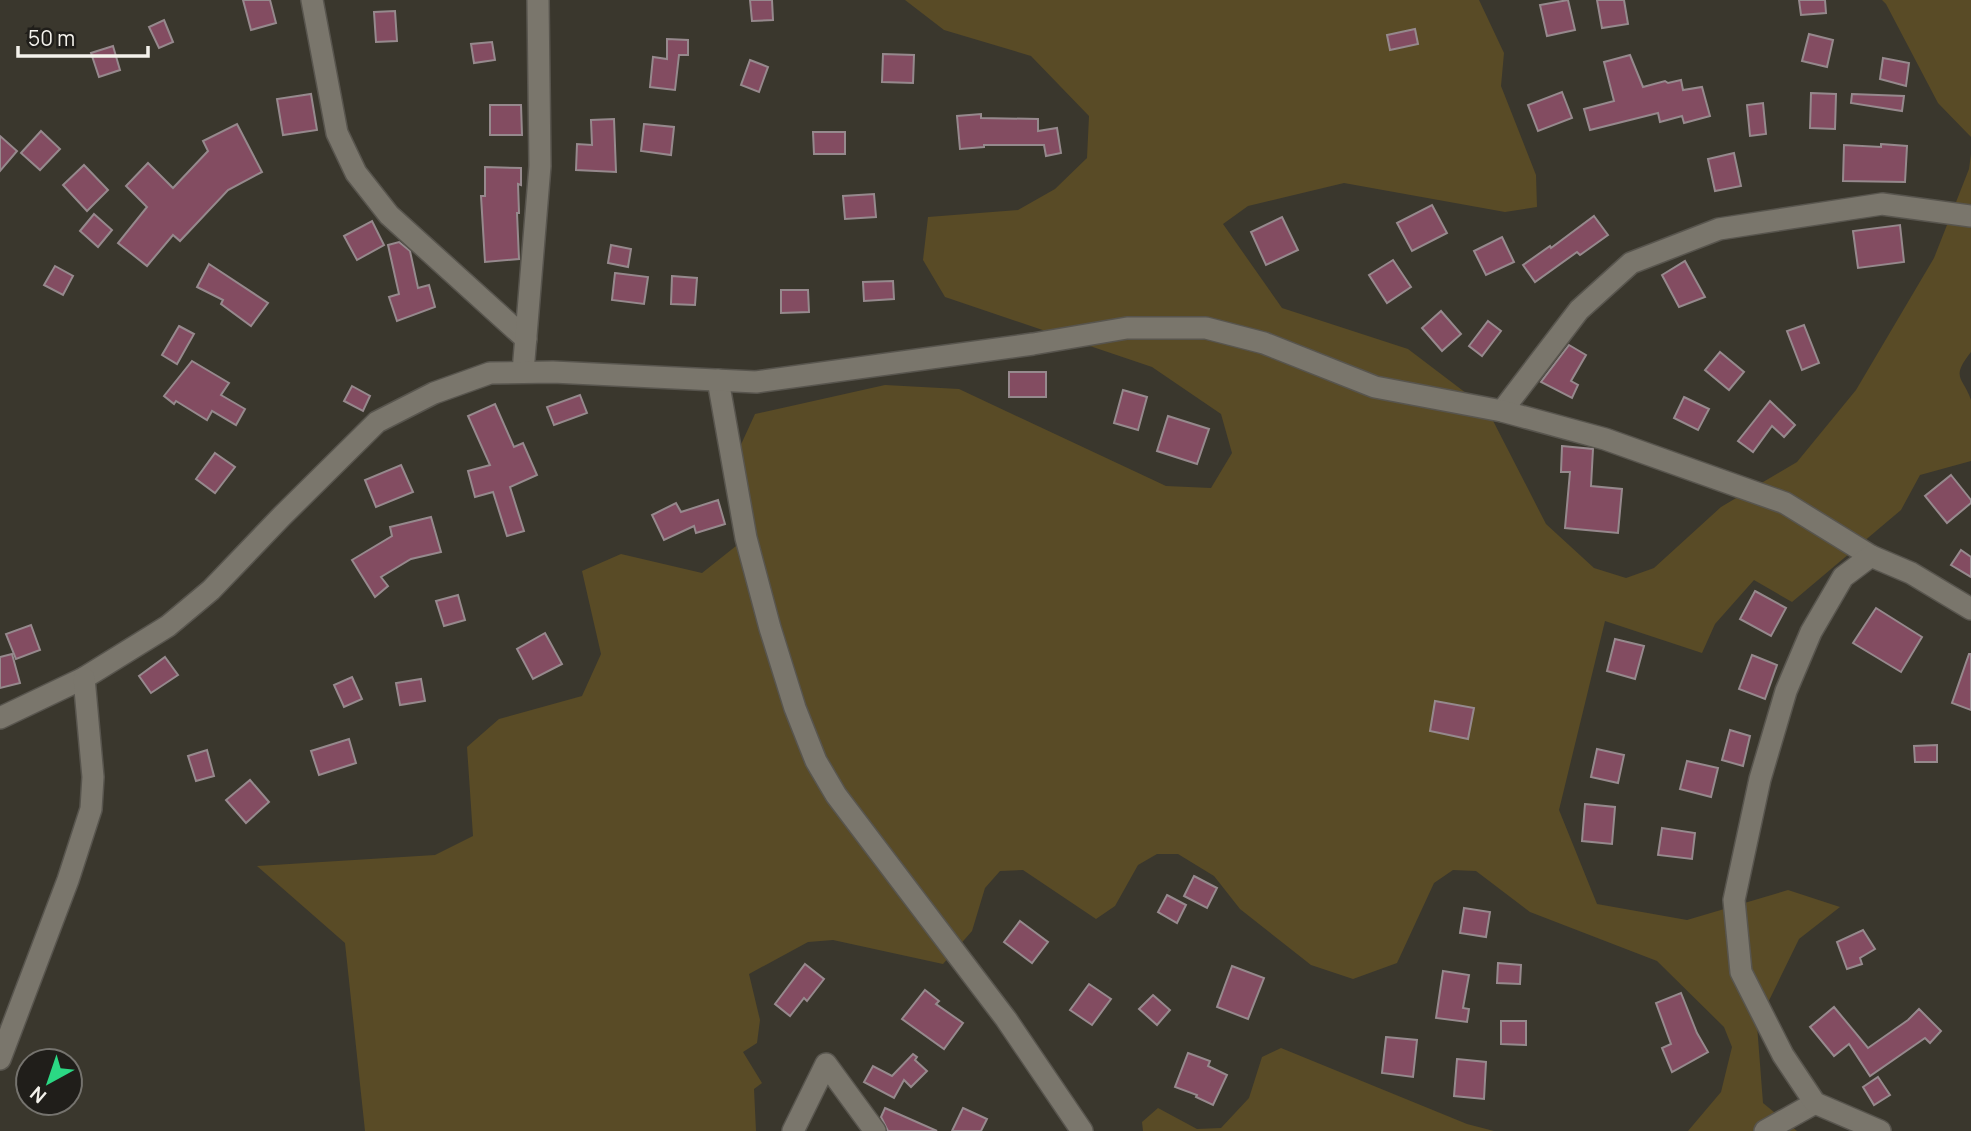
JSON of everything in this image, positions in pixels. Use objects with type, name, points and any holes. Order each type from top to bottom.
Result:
[{"type":"street","points":[[312,0],[337,133],[356,173],[389,215],[526,339]]},
{"type":"street","points":[[523,372],[540,166],[538,0]]},
{"type":"street","points":[[1502,411],[1579,310],[1631,263],[1719,229],[1882,204],[1971,216]]},
{"type":"street","points":[[0,718],[84,678],[168,626],[211,590],[377,422],[434,393],[490,373],[553,372],[768,381],[1127,328],[1206,328],[1264,343],[1375,387],[1502,411],[1605,439],[1785,503],[1871,556],[1911,573],[1971,609]]},
{"type":"street","points":[[718,380],[746,538],[795,708],[816,761],[836,795],[1006,1019],[1082,1131]]},
{"type":"street","points":[[1871,556],[1843,577],[1811,632],[1786,691],[1760,779],[1734,900],[1741,972],[1783,1055],[1815,1102],[1880,1131]]},
{"type":"street","points":[[0,1059],[68,880],[91,809],[93,777],[84,678]]},
{"type":"street","points":[[793,1131],[826,1064],[875,1131]]},
{"type":"street","points":[[1765,1131],[1815,1102]]},
{"type":"shaded area","points":[[905,0],[1479,0],[1504,53],[1501,86],[1536,175],[1537,207],[1505,212],[1344,183],[1248,206],[1223,224],[1282,308],[1408,349],[1487,409],[1546,524],[1594,568],[1626,578],[1654,568],[1721,507],[1797,462],[1856,390],[1934,258],[1969,169],[1971,154],[1971,352],[1961,368],[1960,377],[1971,400],[1971,461],[1920,475],[1901,510],[1792,602],[1754,580],[1715,624],[1702,653],[1605,621],[1559,810],[1597,904],[1687,920],[1788,890],[1840,907],[1799,939],[1757,1025],[1763,1103],[1797,1131],[1688,1131],[1721,1092],[1732,1047],[1724,1027],[1657,961],[1530,912],[1476,871],[1453,870],[1434,883],[1397,963],[1353,979],[1311,965],[1240,909],[1214,876],[1178,854],[1157,854],[1138,865],[1115,906],[1096,919],[1023,870],[1000,871],[985,888],[972,931],[943,964],[833,940],[808,942],[749,974],[760,1020],[757,1043],[743,1052],[762,1083],[754,1089],[756,1131],[365,1131],[345,943],[257,866],[435,855],[473,836],[467,747],[499,719],[582,696],[601,654],[582,571],[621,554],[702,573],[736,546],[738,451],[755,414],[885,385],[959,389],[1166,486],[1211,488],[1232,453],[1221,414],[1152,367],[945,297],[923,260],[928,217],[1018,210],[1055,189],[1087,158],[1089,116],[1031,56],[944,30]]},
{"type":"shaded area","points":[[1882,0],[1971,0],[1971,137],[1938,103]]},
{"type":"shaded area","points":[[1281,1048],[1467,1124],[1494,1131],[1143,1131],[1142,1122],[1158,1108],[1197,1129],[1221,1128],[1249,1098],[1262,1057]]},
{"type":"building","points":[[243,0],[270,0],[276,23],[251,30]]},
{"type":"building","points":[[750,0],[772,0],[773,20],[752,21]]},
{"type":"building","points":[[1568,0],[1575,30],[1547,36],[1540,5]]},
{"type":"building","points":[[1597,0],[1624,0],[1628,24],[1602,28]]},
{"type":"building","points":[[1799,0],[1825,0],[1826,13],[1801,15]]},
{"type":"building","points":[[395,11],[397,41],[376,42],[374,12]]},
{"type":"building","points":[[164,20],[173,42],[159,48],[149,27]]},
{"type":"building","points":[[1415,29],[1418,44],[1390,50],[1387,35]]},
{"type":"building","points":[[1809,34],[1833,40],[1827,67],[1802,61]]},
{"type":"building","points":[[667,39],[688,40],[688,55],[679,55],[675,90],[650,87],[653,57],[667,59]]},
{"type":"building","points":[[492,42],[495,60],[474,63],[471,44]]},
{"type":"building","points":[[113,46],[120,70],[99,77],[91,53]]},
{"type":"building","points":[[883,54],[914,55],[913,83],[882,82]]},
{"type":"building","points":[[1630,55],[1643,87],[1681,80],[1683,90],[1702,87],[1710,116],[1684,123],[1682,116],[1660,122],[1658,113],[1590,130],[1584,109],[1614,101],[1604,62]]},
{"type":"building","points":[[1883,58],[1909,63],[1906,86],[1880,79]]},
{"type":"building","points":[[750,60],[768,67],[759,92],[741,85]]},
{"type":"building","points":[[1562,92],[1572,118],[1538,131],[1528,105]]},
{"type":"building","points":[[1811,93],[1836,94],[1835,129],[1810,128]]},
{"type":"building","points":[[311,94],[317,130],[283,135],[277,99]]},
{"type":"building","points":[[1852,94],[1904,96],[1902,111],[1851,103]]},
{"type":"building","points":[[1763,103],[1766,134],[1750,136],[1747,105]]},
{"type":"building","points":[[490,105],[521,105],[522,135],[490,135]]},
{"type":"building","points":[[981,114],[981,118],[1038,119],[1038,131],[1057,128],[1061,153],[1046,156],[1044,145],[984,145],[960,149],[957,116]]},
{"type":"building","points":[[614,119],[616,172],[576,170],[577,144],[592,145],[591,120]]},
{"type":"building","points":[[237,124],[262,172],[228,190],[180,241],[173,235],[147,266],[118,243],[147,207],[126,186],[148,163],[173,188],[208,151],[203,141]]},
{"type":"building","points":[[644,124],[674,127],[671,155],[641,151]]},
{"type":"building","points":[[41,131],[60,149],[40,170],[21,153]]},
{"type":"building","points":[[813,132],[845,132],[845,154],[814,154]]},
{"type":"building","points":[[0,136],[17,151],[0,171]]},
{"type":"building","points":[[1881,144],[1907,146],[1905,182],[1843,181],[1844,145],[1881,147]]},
{"type":"building","points":[[1734,153],[1741,186],[1715,191],[1708,159]]},
{"type":"building","points":[[84,165],[108,190],[87,211],[63,185]]},
{"type":"building","points":[[485,167],[521,168],[517,213],[519,259],[485,262],[481,196],[485,196]]},
{"type":"building","points":[[874,194],[876,217],[845,219],[843,196]]},
{"type":"building","points":[[1432,205],[1447,233],[1412,251],[1397,223]]},
{"type":"building","points":[[94,214],[112,230],[98,247],[80,231]]},
{"type":"building","points":[[1594,216],[1608,235],[1580,255],[1577,252],[1535,282],[1523,265]]},
{"type":"building","points":[[1282,217],[1298,250],[1266,265],[1251,232]]},
{"type":"building","points":[[372,221],[384,245],[357,260],[344,236]]},
{"type":"building","points":[[1900,225],[1904,262],[1858,268],[1853,231]]},
{"type":"building","points":[[1502,237],[1514,262],[1486,275],[1474,251]]},
{"type":"building","points":[[399,242],[410,251],[418,288],[429,285],[435,307],[397,321],[389,297],[399,294],[388,245]]},
{"type":"building","points":[[611,245],[631,249],[628,267],[608,263]]},
{"type":"building","points":[[1393,260],[1411,287],[1387,303],[1369,275]]},
{"type":"building","points":[[1685,261],[1705,297],[1679,307],[1662,275]]},
{"type":"building","points":[[209,264],[268,303],[251,326],[221,304],[223,300],[197,287]]},
{"type":"building","points":[[55,266],[73,276],[63,295],[44,285]]},
{"type":"building","points":[[615,273],[648,277],[644,304],[612,300]]},
{"type":"building","points":[[672,276],[697,278],[695,305],[671,304]]},
{"type":"building","points":[[893,281],[894,299],[864,301],[863,282]]},
{"type":"building","points":[[781,290],[808,290],[809,312],[781,313]]},
{"type":"building","points":[[1441,311],[1461,334],[1442,351],[1422,328]]},
{"type":"building","points":[[1488,321],[1501,331],[1482,356],[1469,346]]},
{"type":"building","points":[[1804,325],[1819,363],[1802,370],[1787,331]]},
{"type":"building","points":[[179,326],[194,334],[177,364],[162,355]]},
{"type":"building","points":[[1569,345],[1586,355],[1571,381],[1578,385],[1572,398],[1541,382]]},
{"type":"building","points":[[1720,352],[1744,372],[1729,390],[1705,370]]},
{"type":"building","points":[[192,361],[229,383],[221,395],[245,409],[236,425],[212,411],[207,420],[176,401],[174,404],[164,396]]},
{"type":"building","points":[[1009,372],[1046,372],[1046,397],[1009,397]]},
{"type":"building","points":[[352,386],[370,396],[363,411],[344,401]]},
{"type":"building","points":[[1123,390],[1147,397],[1138,430],[1114,423]]},
{"type":"building","points":[[580,395],[587,413],[554,425],[547,407]]},
{"type":"building","points":[[1684,397],[1709,409],[1698,430],[1674,418]]},
{"type":"building","points":[[1770,401],[1795,425],[1784,437],[1772,426],[1753,452],[1738,441]]},
{"type":"building","points":[[495,404],[514,447],[523,443],[537,475],[510,487],[524,531],[507,536],[493,492],[475,497],[468,471],[490,465],[468,416]]},
{"type":"building","points":[[1168,416],[1209,429],[1197,464],[1157,451]]},
{"type":"building","points":[[1562,446],[1593,449],[1591,486],[1622,489],[1618,533],[1565,528],[1570,472],[1561,472]]},
{"type":"building","points":[[215,453],[235,467],[215,493],[196,479]]},
{"type":"building","points":[[401,465],[413,492],[376,507],[365,480]]},
{"type":"building","points":[[1951,475],[1971,503],[1947,523],[1925,496]]},
{"type":"building","points":[[718,500],[725,524],[696,533],[694,526],[664,540],[652,515],[676,503],[681,512]]},
{"type":"building","points":[[431,517],[441,552],[411,559],[381,577],[388,586],[375,597],[352,560],[392,536],[390,527]]},
{"type":"building","points":[[1961,550],[1971,557],[1971,577],[1951,565]]},
{"type":"building","points":[[1755,591],[1786,608],[1771,636],[1740,619]]},
{"type":"building","points":[[458,595],[465,620],[444,626],[436,601]]},
{"type":"building","points":[[1876,608],[1922,637],[1901,672],[1853,643]]},
{"type":"building","points":[[31,625],[40,650],[16,659],[6,634]]},
{"type":"building","points":[[545,633],[562,664],[533,679],[517,649]]},
{"type":"building","points":[[1615,639],[1644,646],[1635,679],[1607,671]]},
{"type":"building","points":[[12,654],[20,683],[0,688],[0,657]]},
{"type":"building","points":[[1971,654],[1971,710],[1952,703]]},
{"type":"building","points":[[1752,655],[1777,665],[1765,699],[1739,689]]},
{"type":"building","points":[[165,657],[178,675],[151,693],[139,676]]},
{"type":"building","points":[[352,677],[362,699],[344,707],[334,685]]},
{"type":"building","points":[[421,679],[425,701],[400,705],[396,683]]},
{"type":"building","points":[[1435,701],[1474,708],[1468,739],[1430,731]]},
{"type":"building","points":[[1730,730],[1750,736],[1743,766],[1722,760]]},
{"type":"building","points":[[349,739],[356,763],[319,775],[311,751]]},
{"type":"building","points":[[1937,745],[1937,762],[1915,762],[1914,746]]},
{"type":"building","points":[[1597,749],[1624,755],[1618,783],[1591,777]]},
{"type":"building","points":[[207,750],[214,776],[196,781],[188,756]]},
{"type":"building","points":[[1687,761],[1718,768],[1711,797],[1680,789]]},
{"type":"building","points":[[250,780],[269,802],[246,823],[226,800]]},
{"type":"building","points":[[1585,804],[1615,807],[1612,844],[1582,841]]},
{"type":"building","points":[[1662,828],[1695,833],[1692,859],[1658,855]]},
{"type":"building","points":[[1194,876],[1217,888],[1207,908],[1184,896]]},
{"type":"building","points":[[1167,895],[1186,905],[1177,923],[1158,912]]},
{"type":"building","points":[[1464,908],[1490,912],[1486,937],[1460,933]]},
{"type":"building","points":[[1020,921],[1048,942],[1032,963],[1004,942]]},
{"type":"building","points":[[1863,930],[1875,949],[1860,958],[1862,964],[1847,969],[1837,942]]},
{"type":"building","points":[[1498,963],[1521,965],[1520,984],[1497,983]]},
{"type":"building","points":[[805,964],[824,979],[807,1001],[804,998],[790,1016],[775,1004]]},
{"type":"building","points":[[1232,966],[1264,978],[1248,1019],[1217,1007]]},
{"type":"building","points":[[1443,971],[1469,975],[1463,1008],[1469,1009],[1467,1022],[1436,1018]]},
{"type":"building","points":[[1089,984],[1111,999],[1092,1025],[1070,1010]]},
{"type":"building","points":[[925,990],[939,1001],[936,1004],[963,1023],[944,1049],[902,1019]]},
{"type":"building","points":[[1681,993],[1708,1052],[1672,1072],[1662,1048],[1671,1044],[1656,1003]]},
{"type":"building","points":[[1153,995],[1170,1010],[1157,1025],[1139,1009]]},
{"type":"building","points":[[1834,1007],[1868,1048],[1919,1009],[1941,1031],[1930,1043],[1925,1038],[1870,1076],[1849,1044],[1834,1056],[1810,1027]]},
{"type":"building","points":[[1501,1021],[1526,1021],[1526,1045],[1501,1044]]},
{"type":"building","points":[[1386,1037],[1417,1040],[1413,1077],[1382,1073]]},
{"type":"building","points":[[1188,1053],[1210,1061],[1208,1066],[1227,1075],[1213,1105],[1196,1097],[1197,1095],[1175,1087]]},
{"type":"building","points":[[913,1054],[917,1057],[915,1060],[927,1071],[911,1087],[904,1080],[894,1098],[864,1082],[873,1066],[892,1076]]},
{"type":"building","points":[[1457,1059],[1486,1062],[1484,1099],[1454,1096]]},
{"type":"building","points":[[1878,1077],[1890,1095],[1874,1105],[1863,1087]]},
{"type":"building","points":[[885,1108],[937,1131],[888,1131],[881,1117]]},
{"type":"building","points":[[963,1108],[987,1119],[981,1131],[952,1131]]}]
